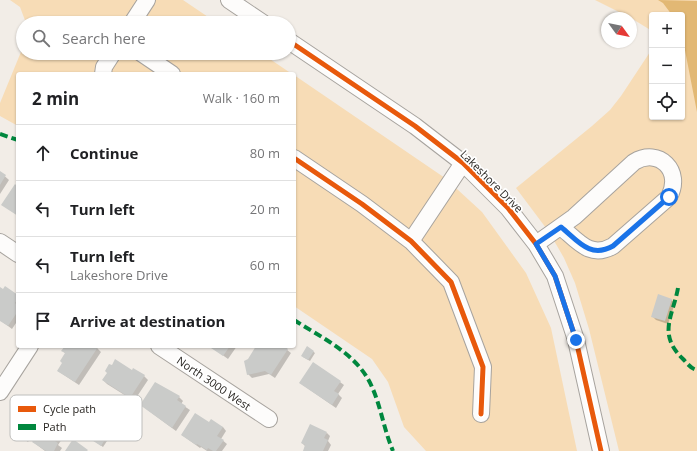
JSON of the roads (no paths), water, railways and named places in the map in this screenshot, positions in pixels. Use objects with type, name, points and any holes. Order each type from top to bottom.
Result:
[{"type":"street","points":[[137,16],[147,0]]},
{"type":"street","points":[[229,0],[252,16]]},
{"type":"street","name":"Lakeshore Drive","points":[[296,46],[415,126],[463,163],[508,208],[536,244],[555,276],[576,340],[601,451]]},
{"type":"street","points":[[103,72],[108,60]]},
{"type":"street","points":[[151,60],[169,72]]},
{"type":"street","points":[[536,244],[561,227],[639,159],[645,157],[657,158],[663,161],[670,170],[674,181],[669,197],[608,249],[595,251],[586,248],[561,227]]},
{"type":"street","points":[[296,159],[362,204],[411,241],[451,282],[483,367],[481,414]]},
{"type":"street","points":[[411,241],[463,163]]},
{"type":"street","points":[[0,242],[16,253]]},
{"type":"street","points":[[0,392],[29,348]]},
{"type":"street","name":"North 3000 West","points":[[164,348],[269,419]]}]
